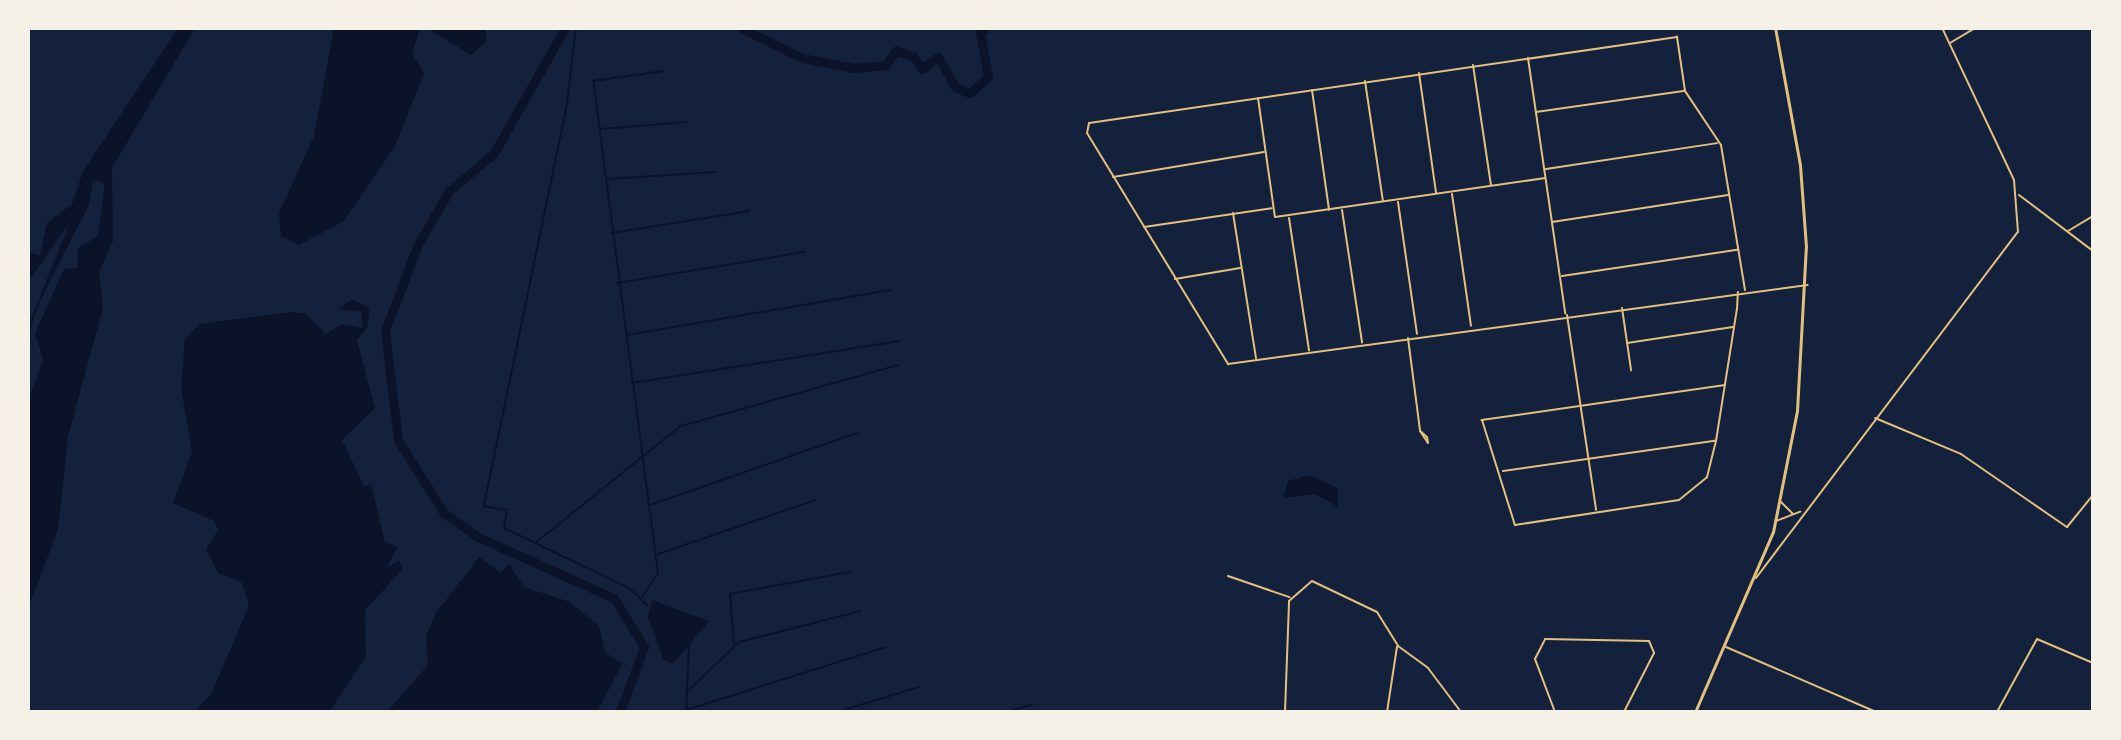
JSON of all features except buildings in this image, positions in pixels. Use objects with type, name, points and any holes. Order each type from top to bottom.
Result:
[{"type":"main road","points":[[1695,712],[1756,578],[1776,521],[1781,502],[1808,285],[1800,165],[1775,28]]},
{"type":"street","points":[[1942,28],[2019,195],[2093,251]]},
{"type":"street","points":[[1949,43],[1975,28]]},
{"type":"street","points":[[1745,290],[1719,142],[1685,91],[1677,37],[1089,123],[1087,133],[1228,364],[1622,306],[1808,285]]},
{"type":"street","points":[[1528,58],[1597,512]]},
{"type":"street","points":[[1473,65],[1491,186]]},
{"type":"street","points":[[1419,73],[1437,194]]},
{"type":"street","points":[[1365,81],[1383,203]]},
{"type":"street","points":[[1312,89],[1329,210]]},
{"type":"street","points":[[1535,112],[1685,91]]},
{"type":"street","points":[[1258,98],[1275,217],[1545,178]]},
{"type":"street","points":[[1544,170],[1719,142]]},
{"type":"street","points":[[1113,177],[1265,152]]},
{"type":"street","points":[[1451,192],[1471,327]]},
{"type":"street","points":[[1552,222],[1729,195]]},
{"type":"street","points":[[1756,578],[1801,511],[2013,241],[2019,195]]},
{"type":"street","points":[[1398,200],[1418,335]]},
{"type":"street","points":[[1143,227],[1273,207]]},
{"type":"street","points":[[1342,208],[1362,343]]},
{"type":"street","points":[[1233,213],[1256,359]]},
{"type":"street","points":[[1289,216],[1309,351]]},
{"type":"street","points":[[2067,231],[2093,216]]},
{"type":"street","points":[[1560,277],[1739,250]]},
{"type":"street","points":[[1174,279],[1242,268]]},
{"type":"street","points":[[1725,385],[1482,420],[1503,471],[1515,525],[1684,497],[1710,474],[1735,326],[1738,291]]},
{"type":"street","points":[[1622,306],[1631,370]]},
{"type":"street","points":[[1627,343],[1735,326]]},
{"type":"street","points":[[1408,336],[1420,431]]},
{"type":"street","points":[[1875,418],[1954,450],[2067,527],[2093,495]]},
{"type":"street","points":[[1503,471],[1716,441]]},
{"type":"street","points":[[1781,502],[1795,514]]},
{"type":"street","points":[[1776,521],[1801,511]]},
{"type":"street","points":[[1228,576],[1291,596]]},
{"type":"street","points":[[1285,712],[1291,596],[1301,584],[1327,586],[1377,612],[1398,646],[1424,663],[1461,712]]},
{"type":"street","points":[[1555,712],[1535,659],[1545,639],[1649,641],[1654,653],[1624,712]]},
{"type":"street","points":[[1997,712],[2037,639],[2093,663]]},
{"type":"street","points":[[1387,712],[1398,646]]},
{"type":"street","points":[[1726,647],[1876,712]]},
{"type":"water","points":[[178,28],[195,28],[112,168],[113,241],[99,272],[103,308],[68,436],[58,530],[28,608],[28,401],[43,360],[35,333],[64,269],[77,268],[78,248],[98,236],[105,183],[93,180],[89,205],[40,301],[30,330],[35,360],[28,326],[70,222],[28,282],[28,252],[40,255],[47,223],[72,204],[83,171]]},
{"type":"water","points":[[334,28],[420,28],[412,54],[424,73],[395,146],[344,221],[299,245],[281,236],[279,213],[314,136]]},
{"type":"water","points":[[427,28],[486,28],[486,42],[471,55]]},
{"type":"water","points":[[352,299],[369,308],[368,326],[357,340],[375,408],[342,440],[364,486],[371,484],[385,542],[398,547],[387,567],[399,561],[403,569],[365,610],[366,657],[329,712],[194,712],[211,694],[249,606],[242,583],[218,573],[206,549],[218,530],[214,521],[173,503],[192,452],[181,388],[185,339],[199,324],[291,312],[306,314],[326,334],[341,324],[363,328],[361,312],[338,309]]},
{"type":"water","points":[[1309,475],[1338,488],[1338,507],[1315,494],[1283,498],[1288,481]]},
{"type":"water","points":[[479,557],[501,573],[509,564],[524,587],[570,602],[599,626],[605,652],[622,664],[597,712],[387,712],[428,665],[426,636],[436,613]]},
{"type":"water","points":[[652,600],[709,621],[673,664],[663,659],[648,617]]},
{"type":"waterway","points":[[565,28],[494,153],[449,191],[418,244],[385,331],[398,440],[444,513],[478,537],[614,598],[644,647],[620,712]]},
{"type":"waterway","points":[[576,28],[567,104],[484,506],[507,510],[504,528],[629,588],[647,605]]},
{"type":"waterway","points":[[741,28],[802,58],[853,68],[885,65],[896,51],[913,56],[922,69],[938,57],[955,87],[970,93],[988,77],[980,32],[986,28]]},
{"type":"waterway","points":[[642,597],[658,573],[593,81],[663,71]]},
{"type":"waterway","points":[[601,129],[687,122]]},
{"type":"waterway","points":[[607,179],[717,172]]},
{"type":"waterway","points":[[612,233],[749,211]]},
{"type":"waterway","points":[[617,283],[805,252]]},
{"type":"waterway","points":[[627,335],[890,290]]},
{"type":"waterway","points":[[632,383],[900,341]]},
{"type":"waterway","points":[[534,544],[681,426],[898,365]]},
{"type":"waterway","points":[[650,505],[857,433]]},
{"type":"waterway","points":[[658,554],[816,500]]},
{"type":"waterway","points":[[734,643],[730,594],[849,572]]},
{"type":"waterway","points":[[687,692],[739,642],[861,611]]},
{"type":"waterway","points":[[686,712],[689,646]]},
{"type":"waterway","points":[[686,710],[886,647]]},
{"type":"waterway","points":[[837,712],[919,687]]},
{"type":"waterway","points":[[1007,712],[1033,704]]}]
